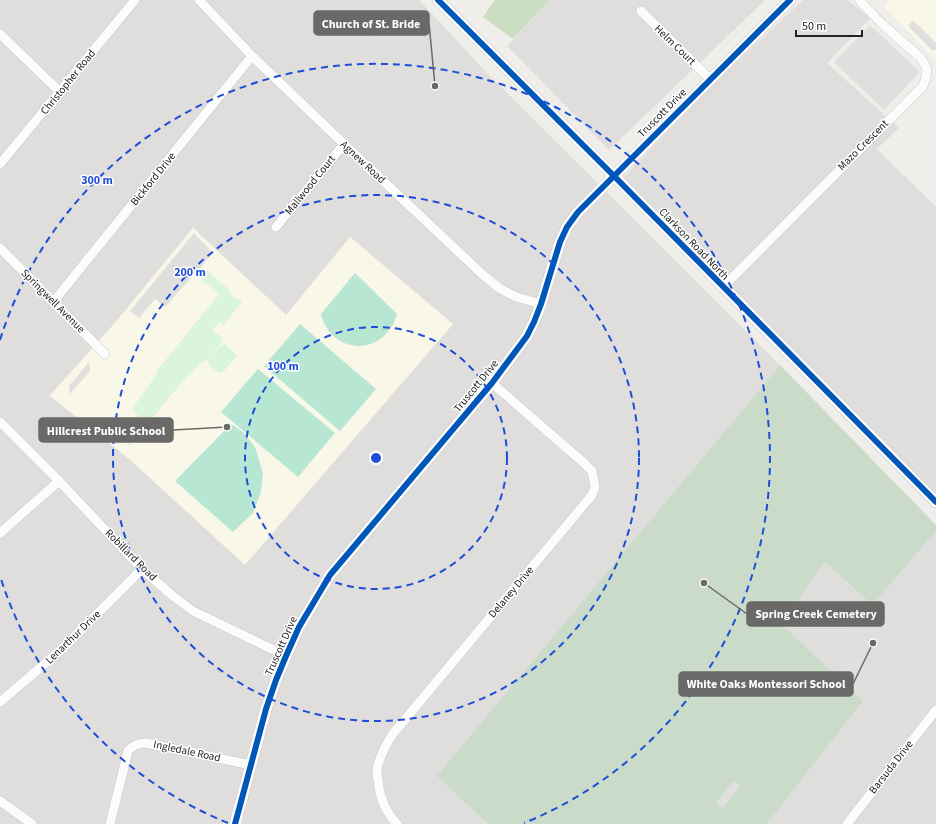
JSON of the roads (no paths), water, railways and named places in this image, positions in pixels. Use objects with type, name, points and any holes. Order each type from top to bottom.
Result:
[{"type":"street","name":"Christopher Road","points":[[0,164],[135,0]]},
{"type":"street","name":"Agnew Road","points":[[199,0],[252,56],[499,288],[516,297],[541,304]]},
{"type":"street","name":"Clarkson Road North","points":[[438,0],[936,502]]},
{"type":"street","name":"Truscott Drive","points":[[236,824],[266,709],[276,680],[299,627],[330,575],[492,383],[527,336],[541,304],[560,242],[567,226],[578,212],[790,0]]},
{"type":"street","name":"Mazo Crescent","points":[[723,287],[923,86],[927,69],[921,58],[882,24],[859,0]]},
{"type":"street","name":"Helm Court","points":[[640,11],[710,79]]},
{"type":"street","points":[[0,34],[60,92]]},
{"type":"street","name":"Bickford Drive","points":[[54,301],[252,56]]},
{"type":"street","name":"Mallwood Court","points":[[276,227],[344,144]]},
{"type":"street","name":"Springwell Avenue","points":[[0,248],[105,354]]},
{"type":"street","name":"Delaney Drive","points":[[397,824],[390,816],[382,802],[378,786],[377,770],[384,749],[392,735],[592,495],[594,487],[592,471],[492,383]]},
{"type":"street","name":"Robillard Road","points":[[0,422],[59,481],[142,569],[174,597],[193,611],[286,656]]},
{"type":"street","points":[[0,533],[59,481]]},
{"type":"street","name":"Lenarthur Drive","points":[[0,702],[62,649],[142,569]]},
{"type":"street","name":"Barsuda Drive","points":[[846,824],[936,710]]},
{"type":"street","name":"Ingledale Road","points":[[110,824],[128,751],[133,745],[146,742],[251,765]]},
{"type":"street","points":[[0,801],[32,824]]},
{"type":"place","name":"Church of St. Bride","points":[[435,86]]},
{"type":"place","name":"Hillcrest Public School","points":[[227,427]]},
{"type":"place","name":"Spring Creek Cemetery","points":[[704,583]]},
{"type":"place","name":"White Oaks Montessori School","points":[[873,643]]}]
